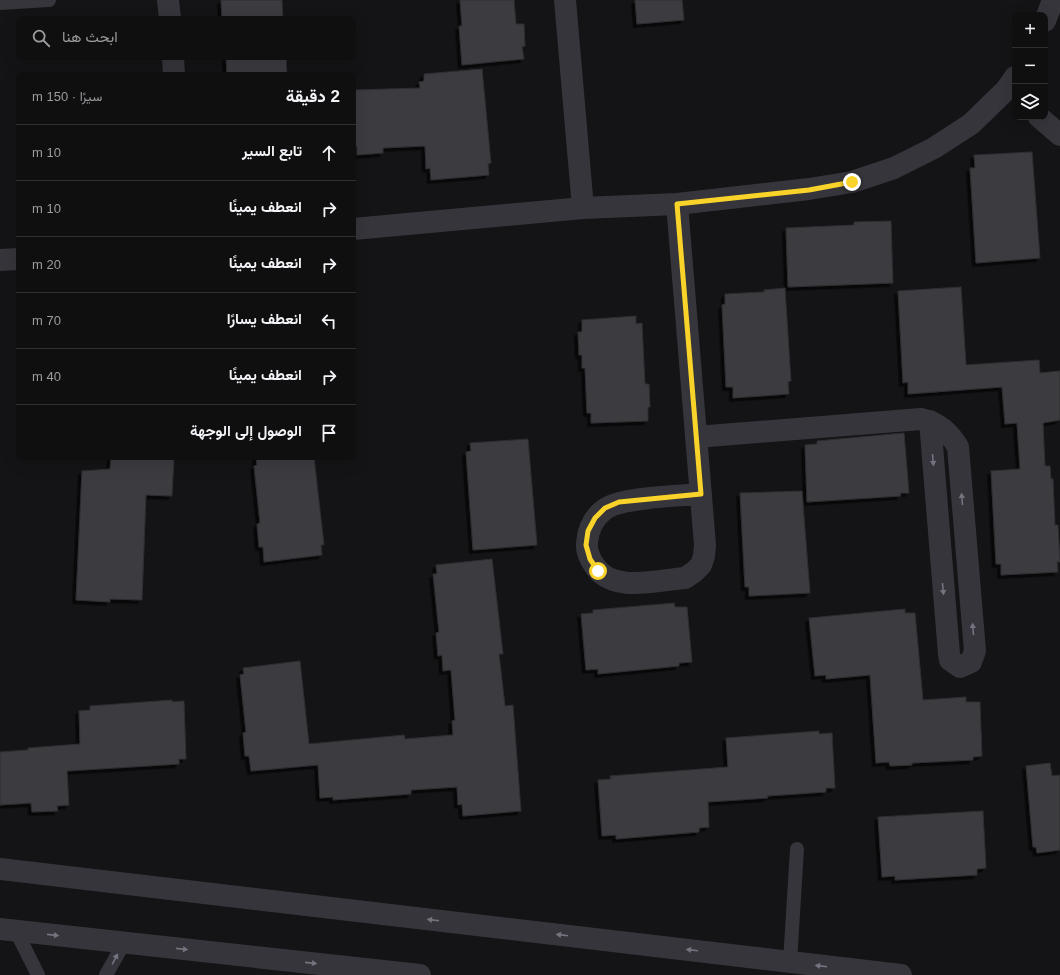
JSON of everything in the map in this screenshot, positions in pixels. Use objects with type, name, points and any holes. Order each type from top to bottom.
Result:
[{"type":"street","points":[[168,0],[170,16]]},
{"type":"street","points":[[565,0],[583,208]]},
{"type":"street","points":[[1048,13],[1053,0]]},
{"type":"street","points":[[173,60],[174,72]]},
{"type":"street","points":[[356,229],[583,208],[677,204],[809,190],[852,182],[894,168],[934,148],[971,124],[1012,88]]},
{"type":"street","points":[[1042,120],[1060,135]]},
{"type":"street","points":[[677,204],[701,494],[704,556],[701,565],[685,578],[623,584],[609,580],[598,571],[590,559],[586,545],[588,531],[595,518],[605,508],[619,502],[701,494]]},
{"type":"street","points":[[0,260],[16,259]]},
{"type":"street","points":[[696,437],[913,420],[930,421],[946,431],[958,448],[974,651],[971,662],[960,666],[950,660],[949,654],[930,421]]},
{"type":"street","points":[[0,870],[901,975]]},
{"type":"street","points":[[8,930],[420,975]]},
{"type":"lane","points":[[0,3],[49,0]]},
{"type":"lane","points":[[790,962],[797,849]]},
{"type":"lane","points":[[8,930],[38,975]]},
{"type":"lane","points":[[106,975],[124,943]]},
{"type":"building","points":[[221,0],[282,0],[283,16],[222,16]]},
{"type":"building","points":[[460,0],[514,0],[516,24],[524,24],[525,46],[522,47],[524,59],[462,65],[459,26],[462,26]]},
{"type":"building","points":[[635,0],[682,0],[684,20],[637,24]]},
{"type":"building","points":[[226,60],[286,60],[287,72],[227,72]]},
{"type":"building","points":[[482,69],[491,163],[488,164],[489,175],[431,180],[430,168],[426,169],[425,146],[383,148],[383,153],[357,155],[356,90],[420,88],[419,82],[424,81],[424,74]]},
{"type":"building","points":[[1032,152],[1040,258],[976,263],[970,168],[975,168],[974,155]]},
{"type":"building","points":[[891,221],[893,283],[788,287],[786,228],[854,225],[854,222]]},
{"type":"building","points":[[961,287],[966,365],[1039,360],[1040,373],[1060,371],[1060,420],[1043,423],[1045,466],[1050,466],[1051,479],[1053,479],[1055,525],[1058,525],[1060,562],[1057,562],[1058,572],[1001,575],[1001,564],[996,564],[991,471],[1020,469],[1017,423],[1005,424],[1002,387],[908,394],[908,382],[903,383],[898,291]]},
{"type":"building","points":[[785,288],[791,381],[788,382],[789,394],[733,398],[733,387],[726,387],[722,305],[725,304],[725,294],[764,292],[764,290]]},
{"type":"building","points":[[636,316],[636,324],[642,323],[645,384],[649,384],[650,407],[648,407],[648,421],[591,423],[591,413],[587,413],[585,368],[582,368],[582,355],[579,355],[578,332],[582,332],[582,320]]},
{"type":"building","points":[[904,433],[909,493],[900,493],[901,496],[807,502],[805,445],[817,444],[817,441]]},
{"type":"building","points":[[528,439],[537,545],[473,550],[466,452],[471,451],[470,443]]},
{"type":"building","points":[[111,460],[174,460],[172,496],[146,495],[142,600],[110,599],[110,602],[76,600],[82,471],[110,469]]},
{"type":"building","points":[[256,460],[314,460],[324,545],[321,545],[322,555],[264,562],[263,547],[259,547],[257,524],[260,523],[254,466],[257,465]]},
{"type":"building","points":[[802,491],[810,593],[749,596],[749,587],[745,587],[740,493]]},
{"type":"building","points":[[492,559],[503,654],[499,654],[505,706],[513,705],[521,811],[463,816],[462,804],[458,805],[457,787],[411,790],[411,794],[333,800],[333,797],[320,798],[318,765],[251,771],[249,756],[245,756],[243,733],[246,732],[240,675],[244,674],[243,668],[300,661],[309,744],[404,735],[405,739],[453,735],[452,721],[455,720],[451,670],[443,671],[442,655],[438,656],[436,633],[439,632],[433,574],[437,574],[436,565]]},
{"type":"building","points":[[674,603],[675,607],[687,607],[692,662],[679,663],[679,666],[598,674],[598,669],[586,670],[581,614],[593,613],[593,610]]},
{"type":"building","points":[[905,609],[905,613],[915,613],[923,700],[966,697],[966,702],[980,702],[982,756],[973,757],[973,760],[912,763],[912,765],[890,766],[889,762],[876,763],[870,675],[826,679],[826,675],[815,676],[809,618]]},
{"type":"building","points":[[172,700],[172,702],[184,701],[186,759],[179,759],[179,764],[67,771],[69,805],[57,806],[58,811],[32,812],[31,803],[0,805],[0,752],[80,744],[79,711],[90,710],[90,706]]},
{"type":"building","points":[[819,731],[819,734],[832,733],[835,788],[826,788],[826,792],[708,802],[709,827],[699,828],[699,832],[616,839],[616,835],[602,836],[598,780],[611,779],[610,776],[728,767],[726,738]]},
{"type":"building","points":[[1050,763],[1052,776],[1060,775],[1060,850],[1037,853],[1036,847],[1033,847],[1026,766]]},
{"type":"building","points":[[983,811],[986,868],[977,869],[977,875],[895,880],[895,876],[882,877],[878,817]]},
{"type":"route","points":[[598,571],[590,559],[586,545],[588,531],[595,518],[605,508],[619,502],[701,494],[677,204],[809,190],[852,182]]}]
